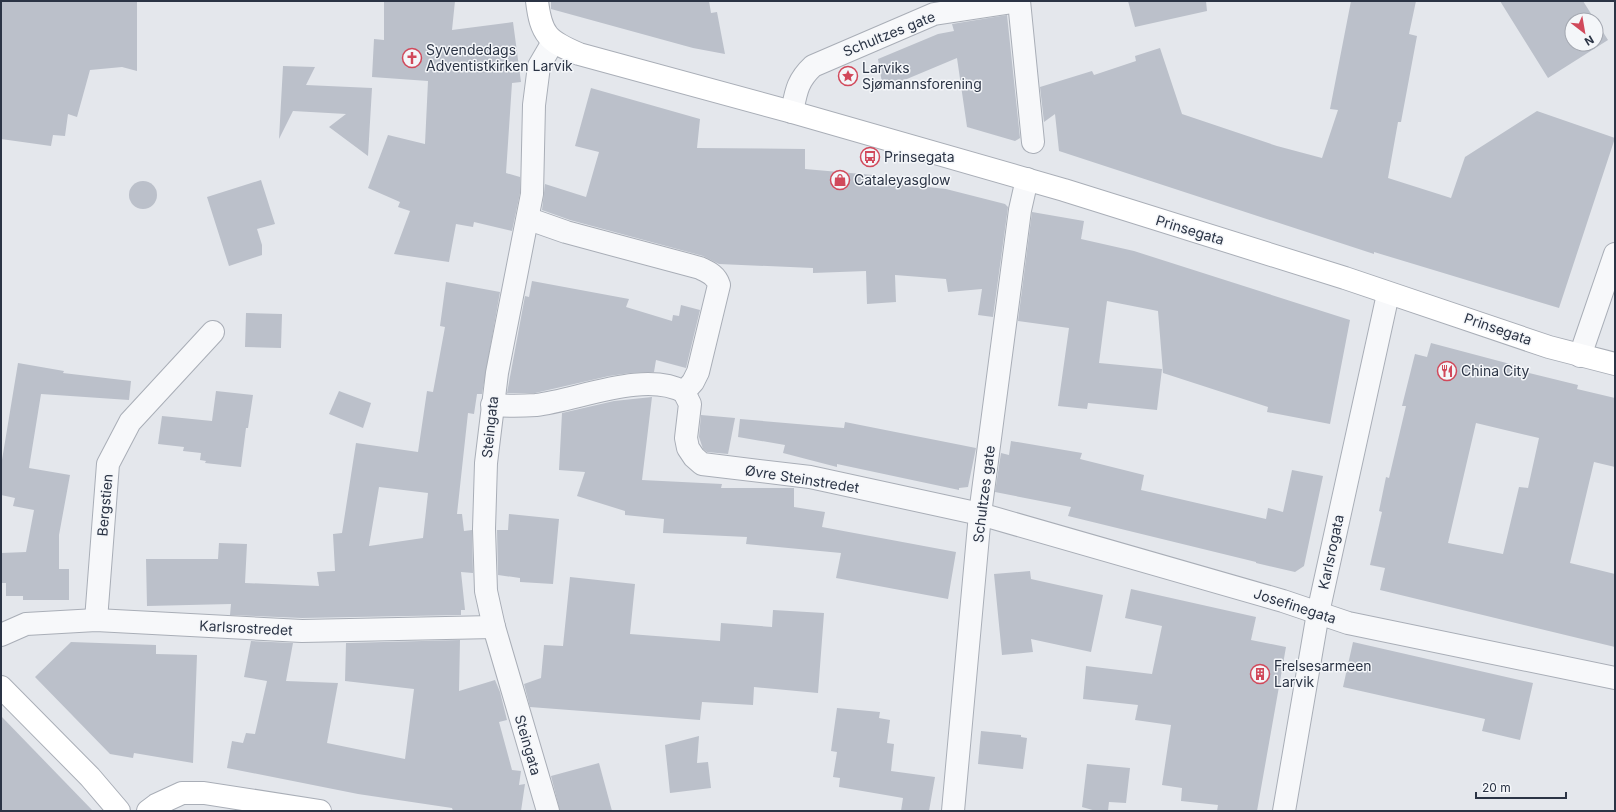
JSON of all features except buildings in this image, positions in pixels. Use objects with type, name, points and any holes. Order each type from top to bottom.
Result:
[{"type":"main road","points":[[537,1],[539,20],[545,32],[553,42]]},
{"type":"main road","name":"Prinsegata","points":[[553,42],[579,54],[792,112],[1027,179],[1345,278],[1388,294],[1580,356],[1615,364]]},
{"type":"main road","points":[[1,687],[90,777],[119,811]]},
{"type":"main road","points":[[148,811],[156,805],[182,793],[204,793],[320,811]]},
{"type":"street","name":"Schultzes gate","points":[[792,112],[796,90],[802,76],[813,66],[934,14],[1018,1],[1033,142]]},
{"type":"street","name":"Steingata","points":[[548,811],[494,627],[486,590],[484,529],[486,463],[492,405],[497,373],[529,218],[532,194],[534,105],[538,66],[553,42]]},
{"type":"street","name":"Schultzes gate","points":[[952,811],[980,514],[1020,210],[1027,179]]},
{"type":"street","points":[[492,405],[536,405],[629,385],[663,384],[684,392],[693,382],[698,372],[719,285],[717,279],[711,273],[700,268],[566,232],[529,218]]},
{"type":"street","points":[[1580,356],[1615,254]]},
{"type":"street","name":"Karlsrogata","points":[[1284,811],[1318,613],[1388,294]]},
{"type":"street","name":"Bergstien","points":[[96,620],[108,464],[130,422],[213,332]]},
{"type":"street","name":"Øvre Steinstredet","points":[[684,392],[690,404],[686,438],[688,448],[694,457],[702,464],[810,477],[980,514]]},
{"type":"street","name":"Josefinegata","points":[[980,514],[1283,601],[1348,623],[1615,678]]},
{"type":"street","name":"Karlsrostredet","points":[[1,635],[26,624],[96,620],[302,631],[494,627]]},
{"type":"place","name":"Syvendedags Adventistkirken Larvik","points":[[412,58]]},
{"type":"place","name":"Larviks Sjømannsforening","points":[[848,76]]},
{"type":"place","name":"Prinsegata","points":[[870,157]]},
{"type":"place","name":"Cataleyasglow","points":[[840,180]]},
{"type":"place","name":"China City","points":[[1447,371]]},
{"type":"place","name":"Frelsesarmeen Larvik","points":[[1260,674]]}]
